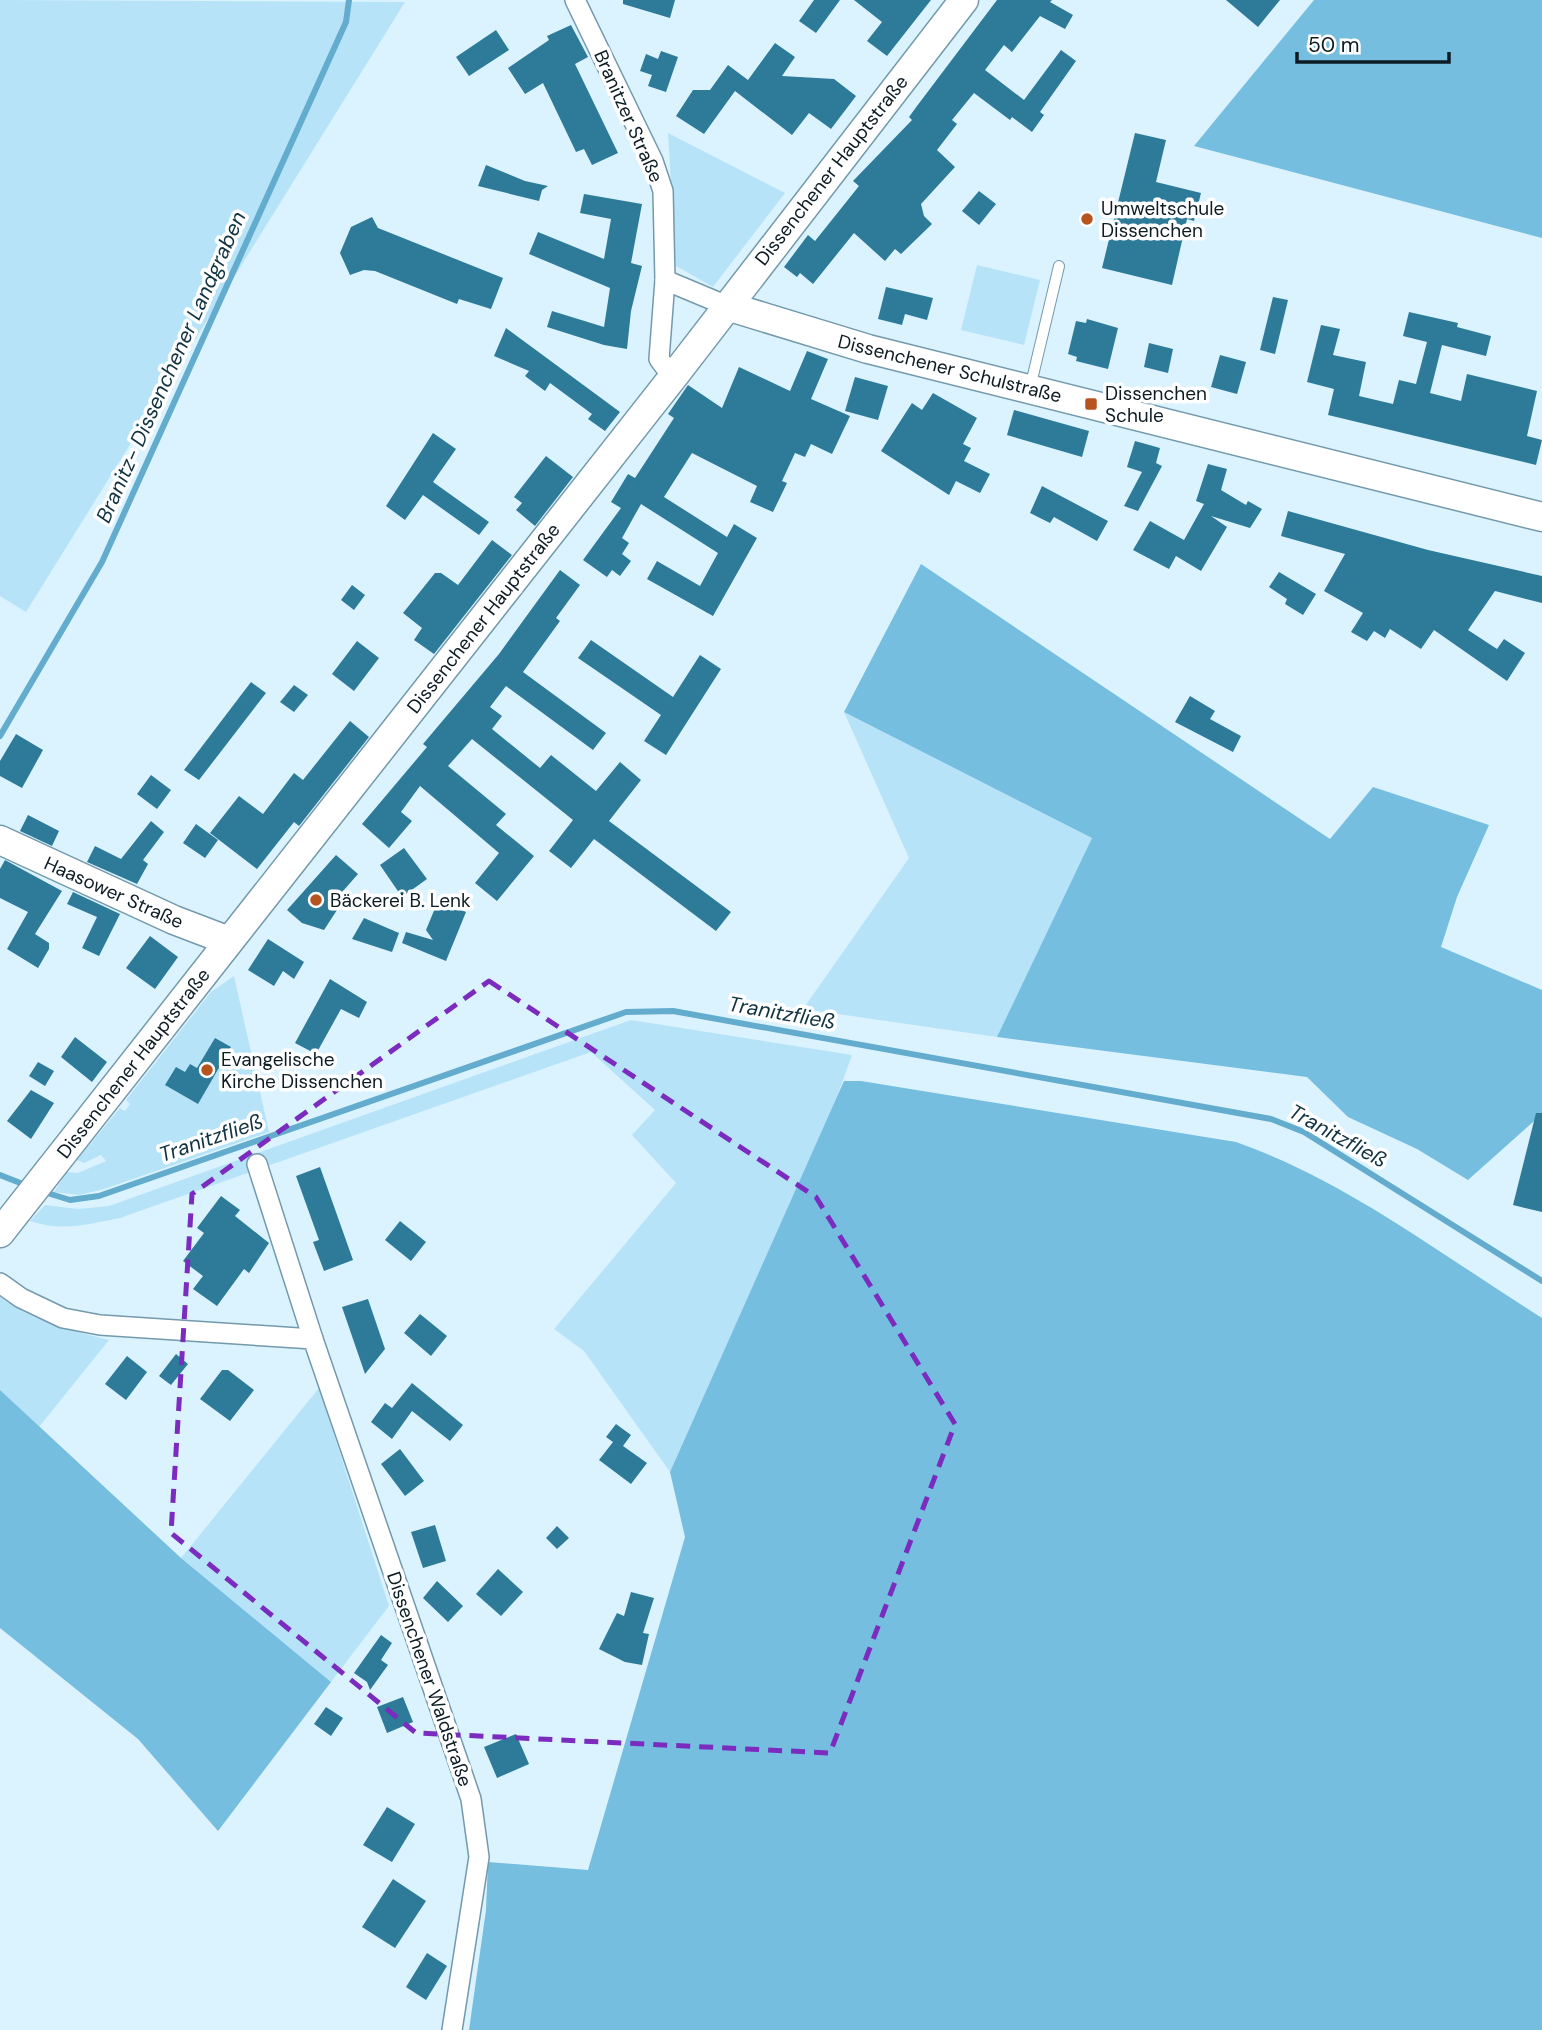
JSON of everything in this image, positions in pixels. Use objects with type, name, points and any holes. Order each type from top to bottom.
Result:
[{"type":"main road","name":"Dissenchener Hauptstraße","points":[[0,1233],[677,372],[964,0]]},
{"type":"main road","name":"Dissenchener Schulstraße","points":[[727,306],[868,349],[1542,517]]},
{"type":"main road","name":"Haasower Straße","points":[[0,840],[174,920],[229,941]]},
{"type":"street","name":"Branitzer Straße","points":[[578,2],[657,171],[663,191],[665,280],[659,359],[677,372]]},
{"type":"street","points":[[665,280],[727,306]]},
{"type":"street","name":"Dissenchener Waldstraße","points":[[257,1164],[313,1339],[471,1799],[479,1857],[452,2030]]},
{"type":"street","points":[[0,1283],[20,1298],[62,1318],[100,1325],[313,1339]]},
{"type":"lane","points":[[1030,389],[1059,266]]},
{"type":"highlighted area","points":[[489,981],[816,1197],[955,1424],[830,1753],[416,1733],[171,1533],[192,1194]]},
{"type":"shaded area","points":[[0,0],[405,2],[26,612],[0,596]]},
{"type":"shaded area","points":[[1314,0],[1542,0],[1542,238],[1194,146]]},
{"type":"shaded area","points":[[668,133],[785,193],[713,287],[676,266]]},
{"type":"shaded area","points":[[977,265],[1040,280],[1024,345],[961,330]]},
{"type":"shaded area","points":[[921,564],[1330,839],[1373,787],[1489,825],[1457,897],[1441,947],[1542,990],[1542,1114],[1468,1180],[1417,1149],[1348,1117],[1307,1077],[997,1037],[1092,838],[844,712]]},
{"type":"shaded area","points":[[844,712],[1092,838],[997,1037],[803,1009],[909,858]]},
{"type":"shaded area","points":[[234,976],[269,1132],[104,1189],[79,1195],[54,1192],[67,1172],[78,1173],[106,1161],[101,1155],[84,1163],[77,1160],[120,1108],[125,1111],[130,1104],[126,1100],[211,992]]},
{"type":"shaded area","points":[[631,1020],[852,1055],[836,1100],[670,1472],[584,1351],[554,1329],[676,1183],[632,1135],[655,1110],[591,1052],[120,1218],[64,1226],[30,1221],[45,1205],[78,1209],[109,1206]]},
{"type":"shaded area","points":[[844,1081],[861,1081],[1236,1142],[1277,1158],[1355,1198],[1542,1318],[1542,2030],[469,2030],[486,1910],[488,1862],[588,1870],[685,1537],[670,1472]]},
{"type":"shaded area","points":[[0,1297],[38,1319],[109,1340],[39,1427],[0,1390]]},
{"type":"shaded area","points":[[319,1388],[389,1606],[331,1682],[181,1558]]},
{"type":"shaded area","points":[[0,1390],[181,1558],[331,1682],[218,1831],[138,1739],[0,1628]]},
{"type":"building","points":[[623,0],[675,0],[670,18],[623,4]]},
{"type":"building","points":[[814,0],[840,0],[816,33],[799,21]]},
{"type":"building","points":[[854,0],[931,0],[887,56],[867,41],[882,22]]},
{"type":"building","points":[[997,0],[1052,0],[1050,2],[1073,15],[1065,29],[1040,16],[1012,52],[1004,45],[985,70],[1024,100],[1061,50],[1076,61],[1040,112],[1044,115],[1032,132],[1012,117],[1010,120],[974,93],[952,120],[957,124],[937,150],[955,167],[921,204],[924,216],[932,224],[901,254],[895,249],[885,261],[854,233],[813,284],[800,273],[797,277],[784,267],[808,235],[815,241],[859,186],[853,181],[912,120],[909,117]]},
{"type":"building","points":[[1226,0],[1280,0],[1258,27]]},
{"type":"building","points":[[571,25],[588,57],[575,64],[618,153],[592,165],[584,149],[576,152],[543,83],[525,94],[508,68],[549,40],[547,36]]},
{"type":"building","points":[[496,30],[509,50],[469,76],[456,57]]},
{"type":"building","points":[[775,43],[795,57],[782,76],[834,79],[856,96],[831,129],[809,113],[792,135],[735,91],[704,134],[676,116],[693,90],[710,90],[728,65],[748,80]]},
{"type":"building","points":[[661,51],[678,57],[666,92],[648,86],[652,75],[640,71],[646,54],[658,59]]},
{"type":"building","points":[[1135,133],[1166,140],[1156,182],[1201,193],[1194,221],[1187,219],[1172,285],[1102,268]]},
{"type":"building","points":[[486,165],[525,181],[548,186],[542,190],[539,201],[478,186]]},
{"type":"building","points":[[979,191],[996,204],[979,225],[962,211]]},
{"type":"building","points":[[584,194],[642,204],[631,263],[642,266],[631,311],[627,349],[604,345],[547,327],[552,311],[604,327],[610,288],[529,254],[538,232],[604,259],[611,219],[580,213]]},
{"type":"building","points":[[372,217],[378,228],[503,278],[491,309],[459,299],[457,304],[375,271],[364,270],[350,275],[340,253],[351,227]]},
{"type":"building","points":[[886,287],[933,298],[927,320],[905,314],[902,325],[878,319]]},
{"type":"building","points":[[1273,297],[1288,300],[1275,354],[1260,350]]},
{"type":"building","points":[[1409,312],[1458,323],[1457,327],[1491,336],[1486,356],[1442,345],[1430,393],[1461,401],[1467,374],[1537,391],[1527,436],[1542,440],[1536,465],[1328,415],[1334,389],[1307,382],[1321,325],[1340,329],[1333,355],[1366,362],[1359,396],[1393,404],[1399,380],[1416,384],[1427,342],[1403,336]]},
{"type":"building","points":[[1087,319],[1118,328],[1108,369],[1076,361],[1077,357],[1068,354],[1076,321],[1086,323]]},
{"type":"building","points":[[506,328],[620,412],[605,431],[588,419],[592,414],[550,383],[545,391],[525,376],[529,371],[494,356]]},
{"type":"building","points":[[1149,343],[1173,349],[1168,373],[1144,367]]},
{"type":"building","points":[[807,351],[828,359],[811,399],[850,416],[832,454],[811,444],[805,457],[795,453],[782,481],[787,483],[773,512],[750,502],[757,486],[692,453],[664,497],[727,537],[734,524],[757,538],[713,616],[647,579],[657,561],[700,586],[718,553],[641,504],[622,538],[629,543],[622,554],[631,561],[620,576],[612,570],[607,577],[583,560],[621,508],[611,502],[628,474],[635,478],[674,418],[668,414],[688,385],[722,408],[739,367],[790,391]]},
{"type":"building","points":[[1220,355],[1246,362],[1237,394],[1211,387]]},
{"type":"building","points":[[855,377],[888,386],[878,420],[845,411]]},
{"type":"building","points":[[933,393],[977,418],[963,444],[971,448],[964,461],[990,474],[980,493],[956,481],[949,495],[881,451],[912,403],[922,410]]},
{"type":"building","points":[[1014,410],[1089,431],[1082,457],[1007,435]]},
{"type":"building","points":[[433,433],[456,449],[433,482],[489,522],[479,535],[423,495],[405,520],[386,506]]},
{"type":"building","points":[[1135,441],[1160,448],[1156,463],[1162,466],[1138,511],[1124,506],[1142,472],[1127,467]]},
{"type":"building","points":[[546,456],[573,477],[535,526],[516,510],[522,503],[514,497]]},
{"type":"building","points":[[1208,464],[1227,469],[1221,490],[1246,505],[1248,501],[1262,509],[1250,528],[1211,516],[1227,527],[1201,571],[1176,556],[1169,569],[1133,550],[1150,521],[1184,540],[1204,504],[1196,501]]},
{"type":"building","points":[[1042,486],[1108,521],[1097,541],[1054,517],[1050,523],[1030,513]]},
{"type":"building","points":[[1288,511],[1428,550],[1542,576],[1542,603],[1495,591],[1468,630],[1497,649],[1504,639],[1525,653],[1507,681],[1434,630],[1421,649],[1390,629],[1385,638],[1374,631],[1367,641],[1351,632],[1363,613],[1324,591],[1345,554],[1281,536]]},
{"type":"building","points":[[492,540],[512,555],[434,654],[414,640],[422,628],[403,613],[435,573],[441,573],[458,585]]},
{"type":"building","points":[[560,570],[580,585],[556,618],[560,621],[523,672],[606,733],[593,750],[506,686],[490,707],[502,716],[492,729],[540,768],[551,755],[596,791],[620,762],[641,780],[609,821],[731,912],[716,931],[594,839],[571,868],[549,851],[573,820],[472,739],[448,766],[506,814],[496,825],[534,856],[497,901],[475,883],[499,853],[420,786],[401,812],[412,821],[389,848],[362,824],[427,747],[423,744],[499,654]]},
{"type":"building","points":[[1279,572],[1316,594],[1303,615],[1285,604],[1287,599],[1269,587]]},
{"type":"building","points":[[352,585],[365,595],[354,610],[341,600]]},
{"type":"building","points":[[591,640],[673,697],[700,655],[721,669],[666,755],[644,741],[661,715],[578,658]]},
{"type":"building","points":[[357,641],[379,658],[354,691],[332,674]]},
{"type":"building","points":[[251,682],[266,693],[199,780],[184,770]]},
{"type":"building","points":[[294,685],[308,695],[294,712],[280,702]]},
{"type":"building","points":[[1190,696],[1215,711],[1210,719],[1241,736],[1233,752],[1175,722]]},
{"type":"building","points":[[350,721],[369,737],[299,826],[294,822],[257,869],[210,833],[239,796],[263,814],[294,773],[303,780]]},
{"type":"building","points":[[16,734],[43,750],[22,788],[0,776],[0,761]]},
{"type":"building","points":[[151,775],[171,790],[157,809],[137,794]]},
{"type":"building","points":[[28,815],[59,831],[52,846],[20,831]]},
{"type":"building","points":[[151,821],[164,832],[143,860],[148,864],[137,884],[87,862],[95,846],[121,859]]},
{"type":"building","points":[[196,824],[218,840],[205,858],[183,843]]},
{"type":"building","points":[[404,848],[427,879],[402,897],[380,865]]},
{"type":"building","name":"Bäckerei B. Lenk","points":[[336,855],[358,874],[329,907],[337,910],[324,930],[302,923],[287,910]]},
{"type":"building","points":[[5,860],[62,891],[35,934],[49,943],[49,949],[38,968],[7,949],[28,912],[0,898],[0,869]]},
{"type":"building","points":[[73,892],[120,914],[99,956],[82,948],[97,917],[67,904]]},
{"type":"building","points":[[438,901],[466,912],[446,961],[402,943],[406,932],[433,940],[426,930]]},
{"type":"building","points":[[364,918],[399,933],[392,952],[352,939]]},
{"type":"building","points":[[150,936],[178,957],[155,989],[126,968]]},
{"type":"building","points":[[268,939],[304,962],[294,979],[283,971],[274,986],[248,970]]},
{"type":"building","points":[[330,979],[367,1002],[359,1018],[341,1009],[316,1054],[295,1043]]},
{"type":"building","points":[[75,1037],[107,1062],[92,1082],[61,1057]]},
{"type":"building","name":"Evangelische Kirche Dissenchen","points":[[215,1038],[231,1047],[198,1104],[165,1085],[176,1067],[185,1072],[190,1064],[197,1068]]},
{"type":"building","points":[[38,1062],[54,1071],[45,1086],[29,1076]]},
{"type":"building","points":[[31,1090],[54,1103],[31,1139],[7,1121]]},
{"type":"building","points":[[1536,1113],[1542,1113],[1542,1212],[1513,1205]]},
{"type":"building","points":[[320,1167],[353,1260],[324,1271],[313,1242],[319,1240],[296,1176]]},
{"type":"building","points":[[221,1196],[240,1210],[235,1216],[269,1243],[249,1273],[244,1269],[217,1306],[193,1289],[203,1276],[183,1261],[204,1233],[197,1228]]},
{"type":"building","points":[[400,1221],[426,1242],[411,1261],[385,1240]]},
{"type":"building","points":[[368,1299],[385,1349],[365,1374],[342,1307]]},
{"type":"building","points":[[420,1314],[447,1336],[431,1356],[404,1333]]},
{"type":"building","points":[[176,1354],[188,1364],[171,1385],[159,1376]]},
{"type":"building","points":[[127,1356],[147,1372],[126,1400],[105,1384]]},
{"type":"building","points":[[222,1370],[228,1370],[254,1390],[230,1421],[200,1399]]},
{"type":"building","points":[[412,1383],[463,1425],[450,1441],[412,1411],[392,1439],[371,1422],[385,1403],[392,1408]]},
{"type":"building","points":[[616,1424],[631,1435],[623,1446],[647,1463],[631,1484],[599,1460],[613,1442],[606,1437]]},
{"type":"building","points":[[400,1449],[424,1481],[405,1496],[381,1464]]},
{"type":"building","points":[[435,1525],[446,1561],[423,1568],[411,1532]]},
{"type":"building","points":[[557,1526],[569,1538],[557,1549],[546,1538]]},
{"type":"building","points":[[498,1569],[523,1592],[501,1616],[476,1594]]},
{"type":"building","points":[[437,1581],[463,1606],[448,1622],[423,1598]]},
{"type":"building","points":[[631,1592],[654,1598],[643,1633],[649,1634],[642,1665],[625,1662],[599,1649],[617,1613],[624,1616]]},
{"type":"building","points":[[381,1635],[392,1643],[381,1660],[388,1665],[370,1690],[367,1682],[354,1673]]},
{"type":"building","points":[[403,1697],[413,1722],[387,1733],[377,1707]]},
{"type":"building","points":[[326,1707],[343,1718],[331,1736],[314,1724]]},
{"type":"building","points":[[516,1734],[529,1764],[497,1778],[484,1747]]},
{"type":"building","points":[[387,1807],[415,1824],[392,1862],[363,1845]]},
{"type":"building","points":[[393,1879],[426,1901],[395,1948],[362,1927]]},
{"type":"building","points":[[427,1953],[447,1966],[426,2000],[406,1987]]},
{"type":"waterway","name":"Branitz- Dissenchener Landgraben","points":[[0,736],[102,562],[346,22],[349,0]]},
{"type":"waterway","name":"Tranitzfließ","points":[[41,1191],[70,1200],[99,1196],[626,1012],[673,1011],[1271,1119],[1304,1132],[1542,1281]]},
{"type":"waterway","name":"Tranitzfließ","points":[[0,1175],[28,1186]]},
{"type":"place","name":"Umweltschule Dissenchen","points":[[1087,219]]},
{"type":"place","name":"Dissenchen Schule","points":[[1091,404]]},
{"type":"place","name":"Bäckerei B. Lenk","points":[[316,900]]},
{"type":"place","name":"Evangelische Kirche Dissenchen","points":[[207,1070]]}]
